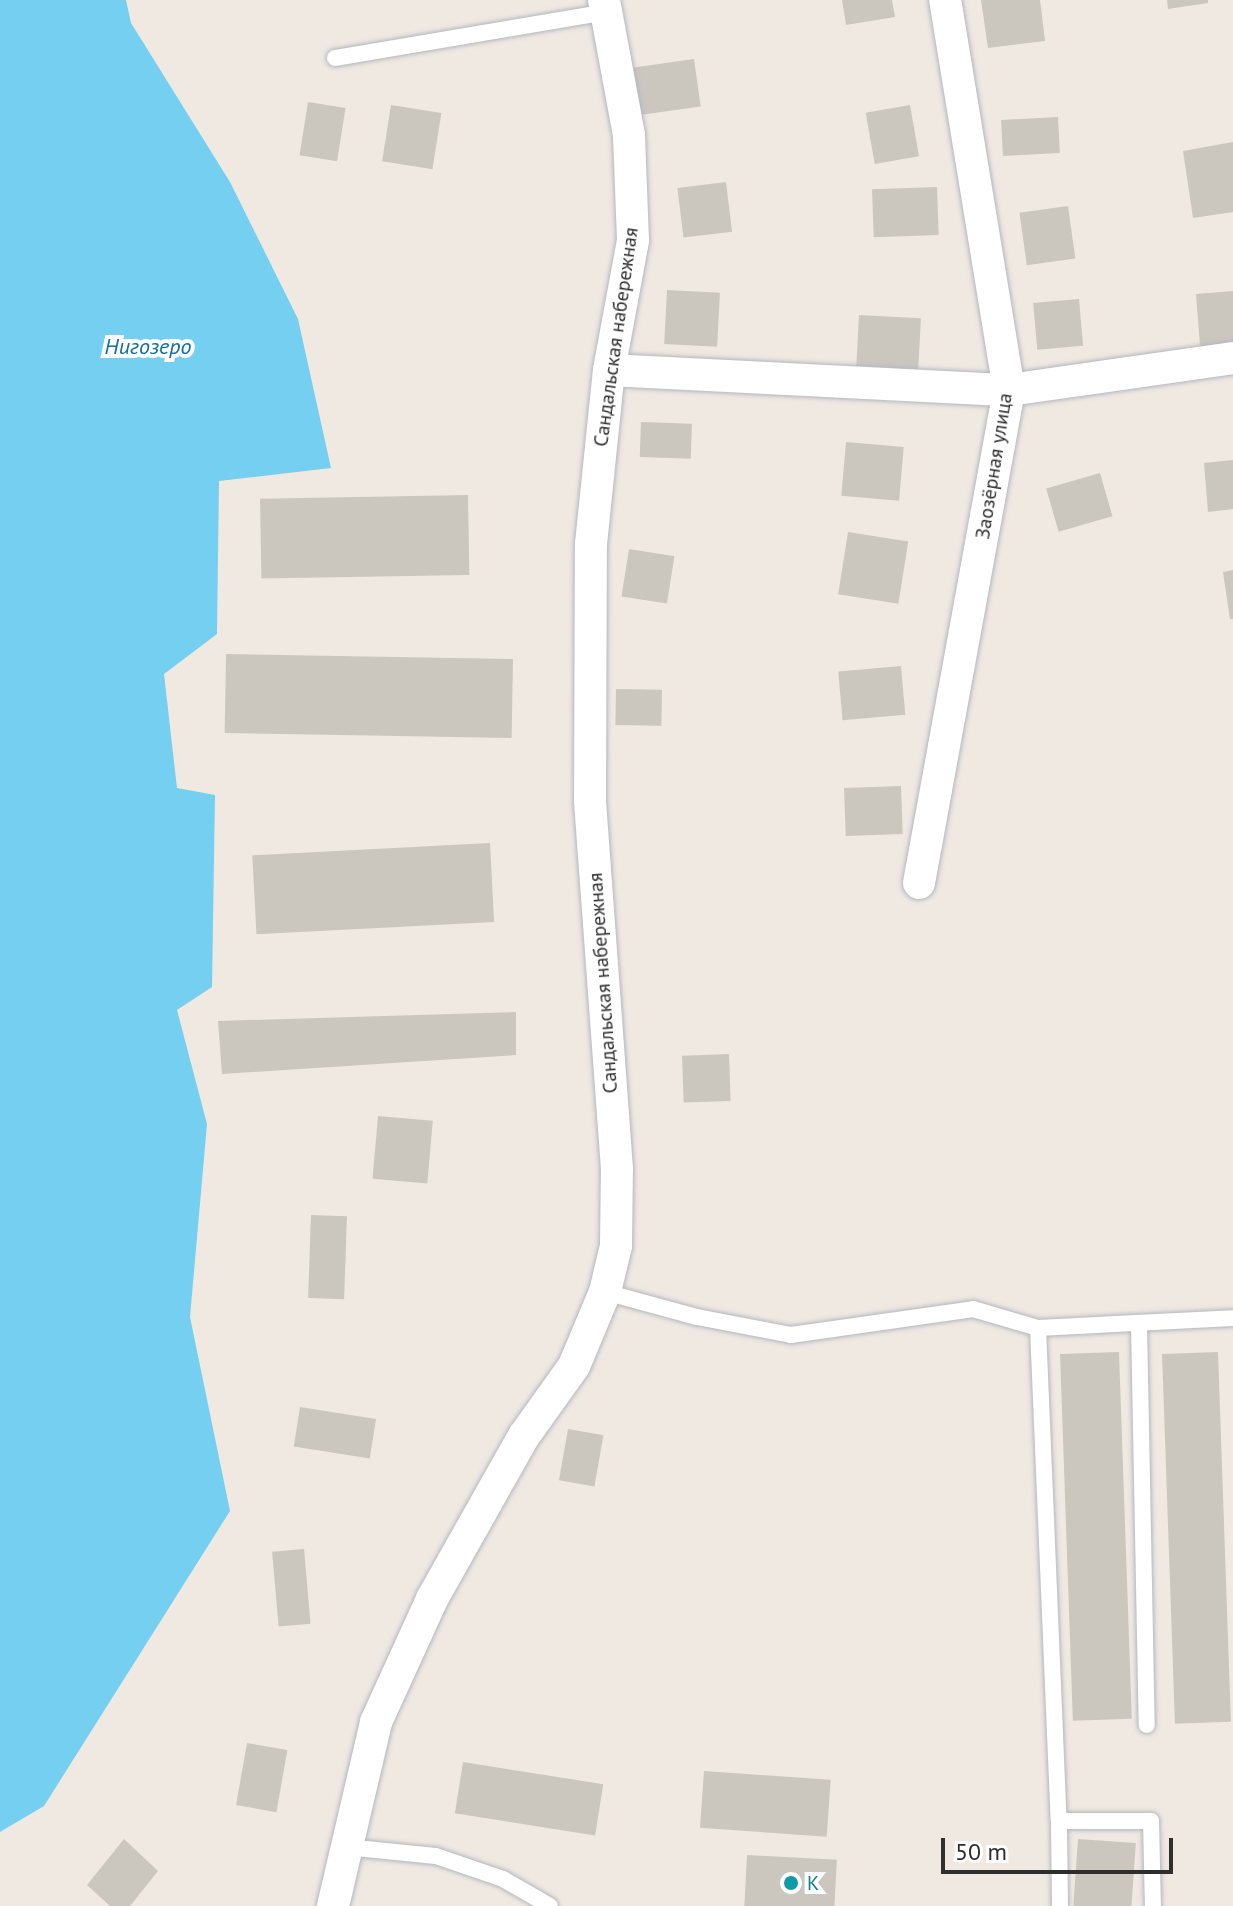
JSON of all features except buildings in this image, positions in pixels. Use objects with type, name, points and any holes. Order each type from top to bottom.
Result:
[{"type":"street","name":"Заозёрная улица","points":[[919,883],[1009,390],[945,0]]},
{"type":"street","name":"Сандальская набережная","points":[[333,1906],[376,1722],[432,1599],[524,1436],[574,1366],[605,1292],[616,1246],[617,1169],[590,786],[591,544],[609,370],[633,240],[629,135],[605,6]]},
{"type":"street","points":[[609,370],[1009,390],[1233,358]]},
{"type":"lane","points":[[335,58],[605,6]]},
{"type":"lane","points":[[605,1292],[697,1317],[791,1335],[973,1309],[1038,1328],[1233,1318]]},
{"type":"lane","points":[[1139,1324],[1147,1725]]},
{"type":"lane","points":[[1038,1328],[1060,1906]]},
{"type":"lane","points":[[1059,1821],[1151,1821],[1153,1906]]},
{"type":"lane","points":[[346,1847],[436,1856],[503,1879],[550,1906]]},
{"type":"water","name":"Нигозеро","points":[[0,0],[126,0],[131,23],[230,182],[298,319],[331,468],[219,481],[217,634],[164,674],[177,788],[215,795],[212,987],[177,1010],[207,1124],[190,1317],[230,1511],[44,1806],[0,1832]]},
{"type":"place","name":"К","points":[[791,1883]]}]
